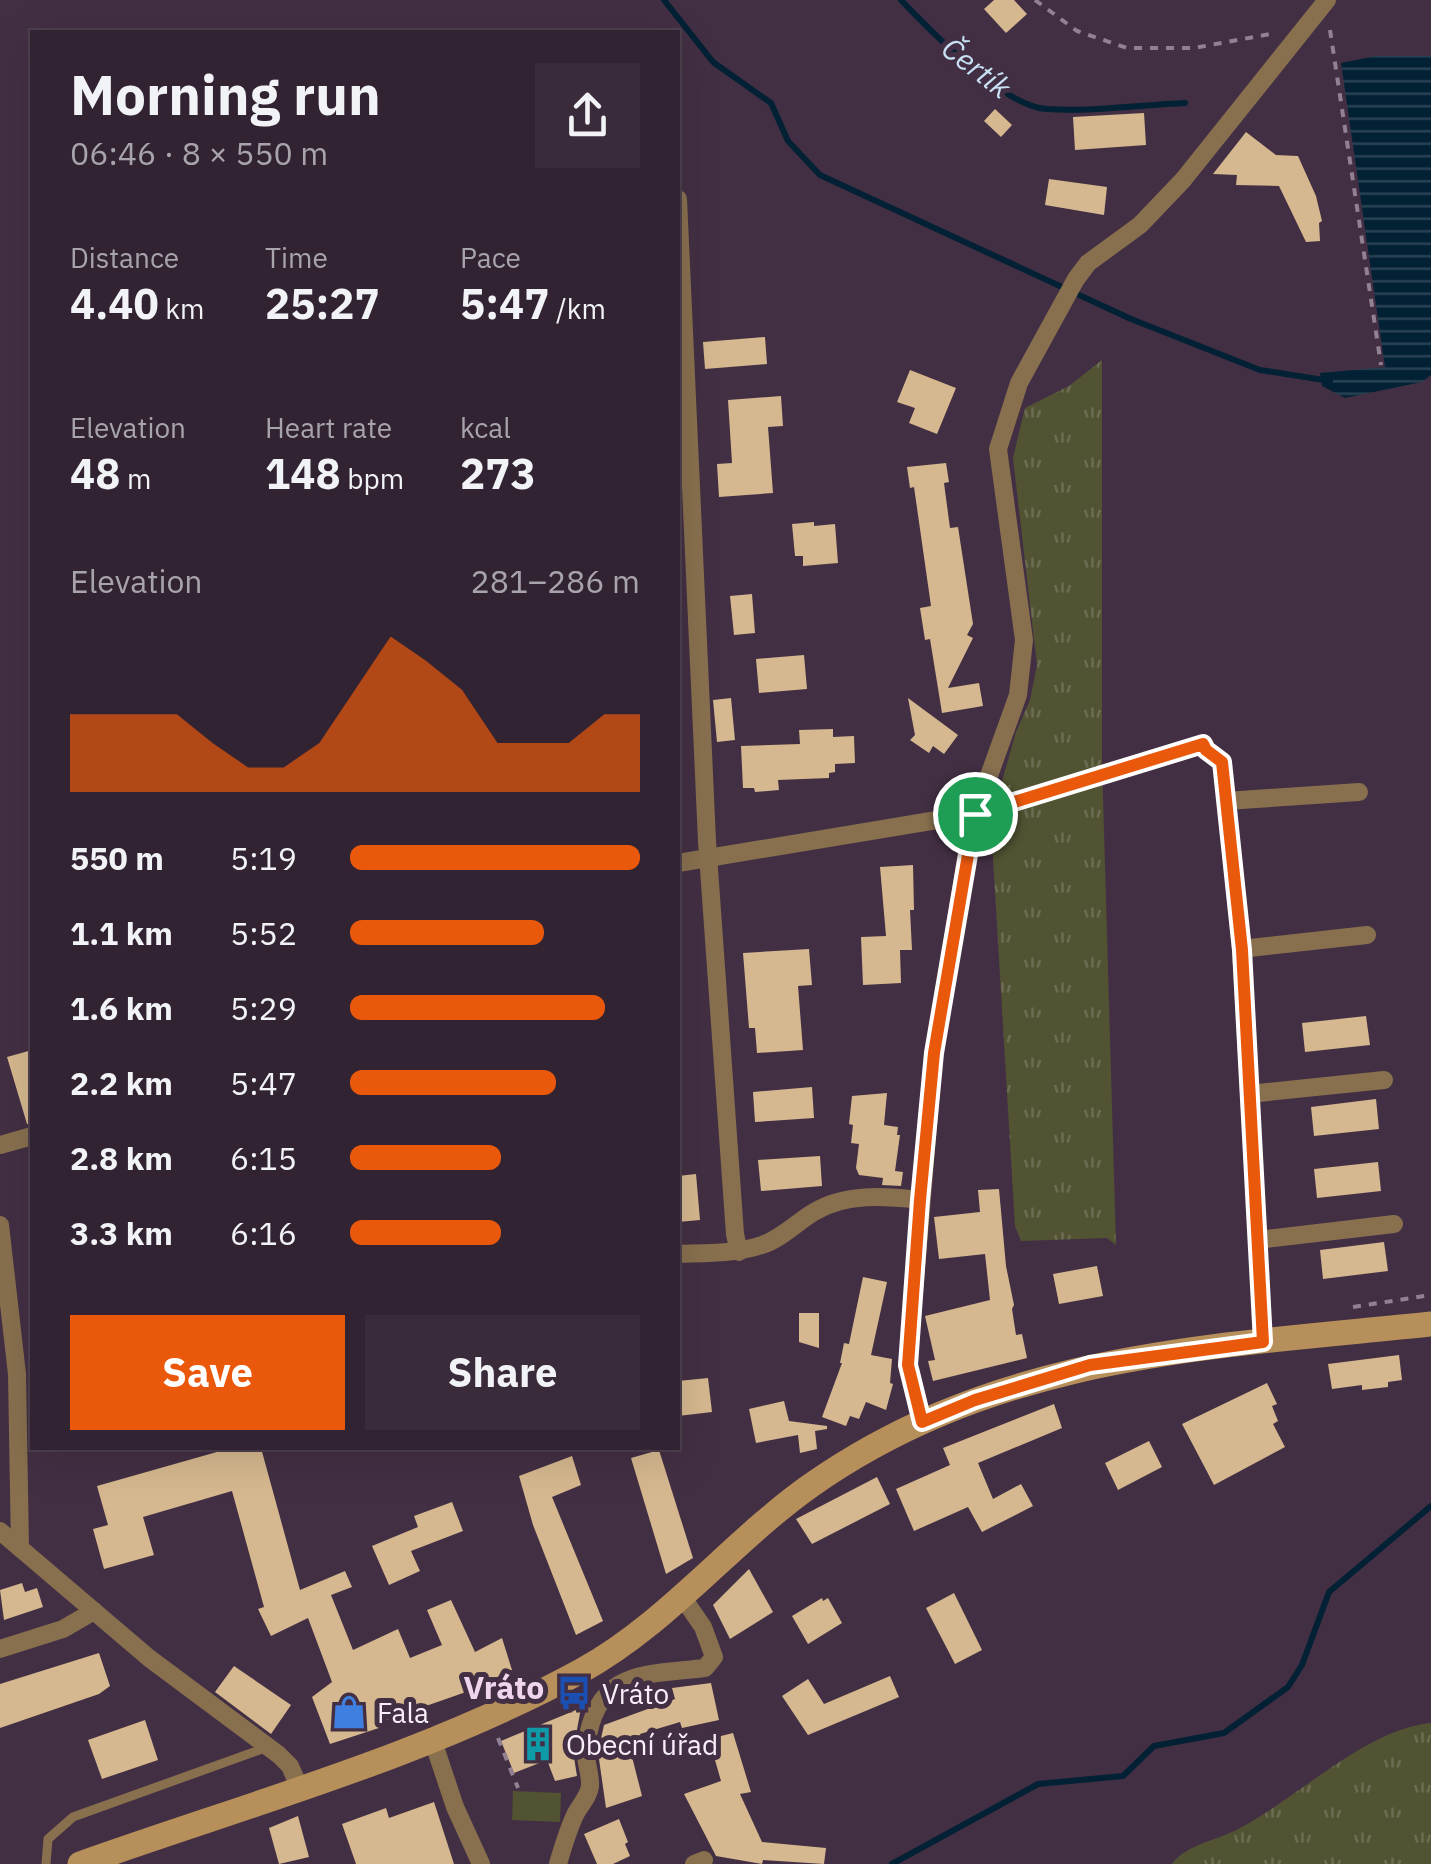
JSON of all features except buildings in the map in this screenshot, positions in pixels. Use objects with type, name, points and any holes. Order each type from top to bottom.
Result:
[{"type":"main road","points":[[80,1864],[433,1741],[583,1670],[683,1598],[809,1487],[852,1458],[975,1400],[1090,1365],[1431,1324]]},
{"type":"street","points":[[922,1422],[908,1365],[934,1053],[974,818],[1018,695],[1024,640],[998,450],[1019,383],[1088,263],[1140,225],[1183,180],[1326,0]]},
{"type":"street","points":[[680,251],[708,858],[739,1252]]},
{"type":"street","points":[[1222,762],[1242,950],[1263,1342]]},
{"type":"street","points":[[1226,801],[1359,792]]},
{"type":"street","points":[[680,863],[938,820],[974,818]]},
{"type":"street","points":[[1242,950],[1367,935]]},
{"type":"street","points":[[1250,1094],[1384,1080]]},
{"type":"street","points":[[0,1144],[30,1136]]},
{"type":"street","points":[[680,1254],[739,1252],[767,1244],[817,1210],[839,1202],[882,1196],[920,1200]]},
{"type":"street","points":[[1257,1240],[1394,1224]]},
{"type":"street","points":[[0,1225],[25,1372],[20,1548]]},
{"type":"street","points":[[0,1531],[149,1658],[268,1747],[290,1766],[300,1789]]},
{"type":"street","points":[[558,1864],[588,1794],[585,1751],[596,1707],[630,1677],[705,1668],[714,1657],[703,1628],[683,1598]]},
{"type":"street","points":[[0,1649],[64,1629],[94,1611]]},
{"type":"street","points":[[433,1741],[481,1864]]},
{"type":"lane","points":[[46,1864],[48,1839],[73,1817],[268,1747]]},
{"type":"path","points":[[1035,0],[1077,31],[1128,48],[1194,48],[1273,32],[1294,38]]},
{"type":"path","points":[[1326,0],[1381,365]]},
{"type":"path","points":[[974,818],[1203,744],[1222,762]]},
{"type":"path","points":[[488,1715],[518,1788]]},
{"type":"green space","points":[[1102,360],[1102,763],[1116,1245],[1107,1238],[1021,1241],[1015,1226],[992,842],[1000,788],[1030,700],[1037,665],[1013,458],[1025,408],[1069,386]]},
{"type":"green space","points":[[1431,1723],[1431,1864],[1172,1864],[1186,1852],[1262,1815],[1358,1751],[1407,1728]]},
{"type":"green space","points":[[513,1791],[561,1793],[560,1822],[512,1820]]},
{"type":"water","points":[[1375,56],[1431,56],[1431,375],[1422,382],[1345,398],[1322,386],[1320,373],[1385,367],[1341,63]]},
{"type":"waterway","points":[[664,0],[713,62],[771,103],[788,141],[820,175],[1131,319],[1260,370],[1330,381]]},
{"type":"waterway","name":"Čertík","points":[[901,0],[989,82],[1029,105],[1081,110],[1185,103]]},
{"type":"waterway","points":[[892,1864],[1038,1784],[1123,1776],[1154,1746],[1224,1733],[1288,1687],[1302,1665],[1329,1592],[1431,1506]]},
{"type":"place","name":"Vráto","points":[[574,1693]]},
{"type":"place","name":"Fala","points":[[349,1712]]},
{"type":"place","name":"Obecní úřad","points":[[538,1744]]},
{"type":"district","name":"Vráto","points":[[504,1687]]},
{"type":"route","points":[[1203,744],[1222,762],[1242,950],[1263,1342],[1090,1365],[975,1400],[922,1422],[908,1365],[920,1200],[934,1053],[975,814],[1203,744]]}]
